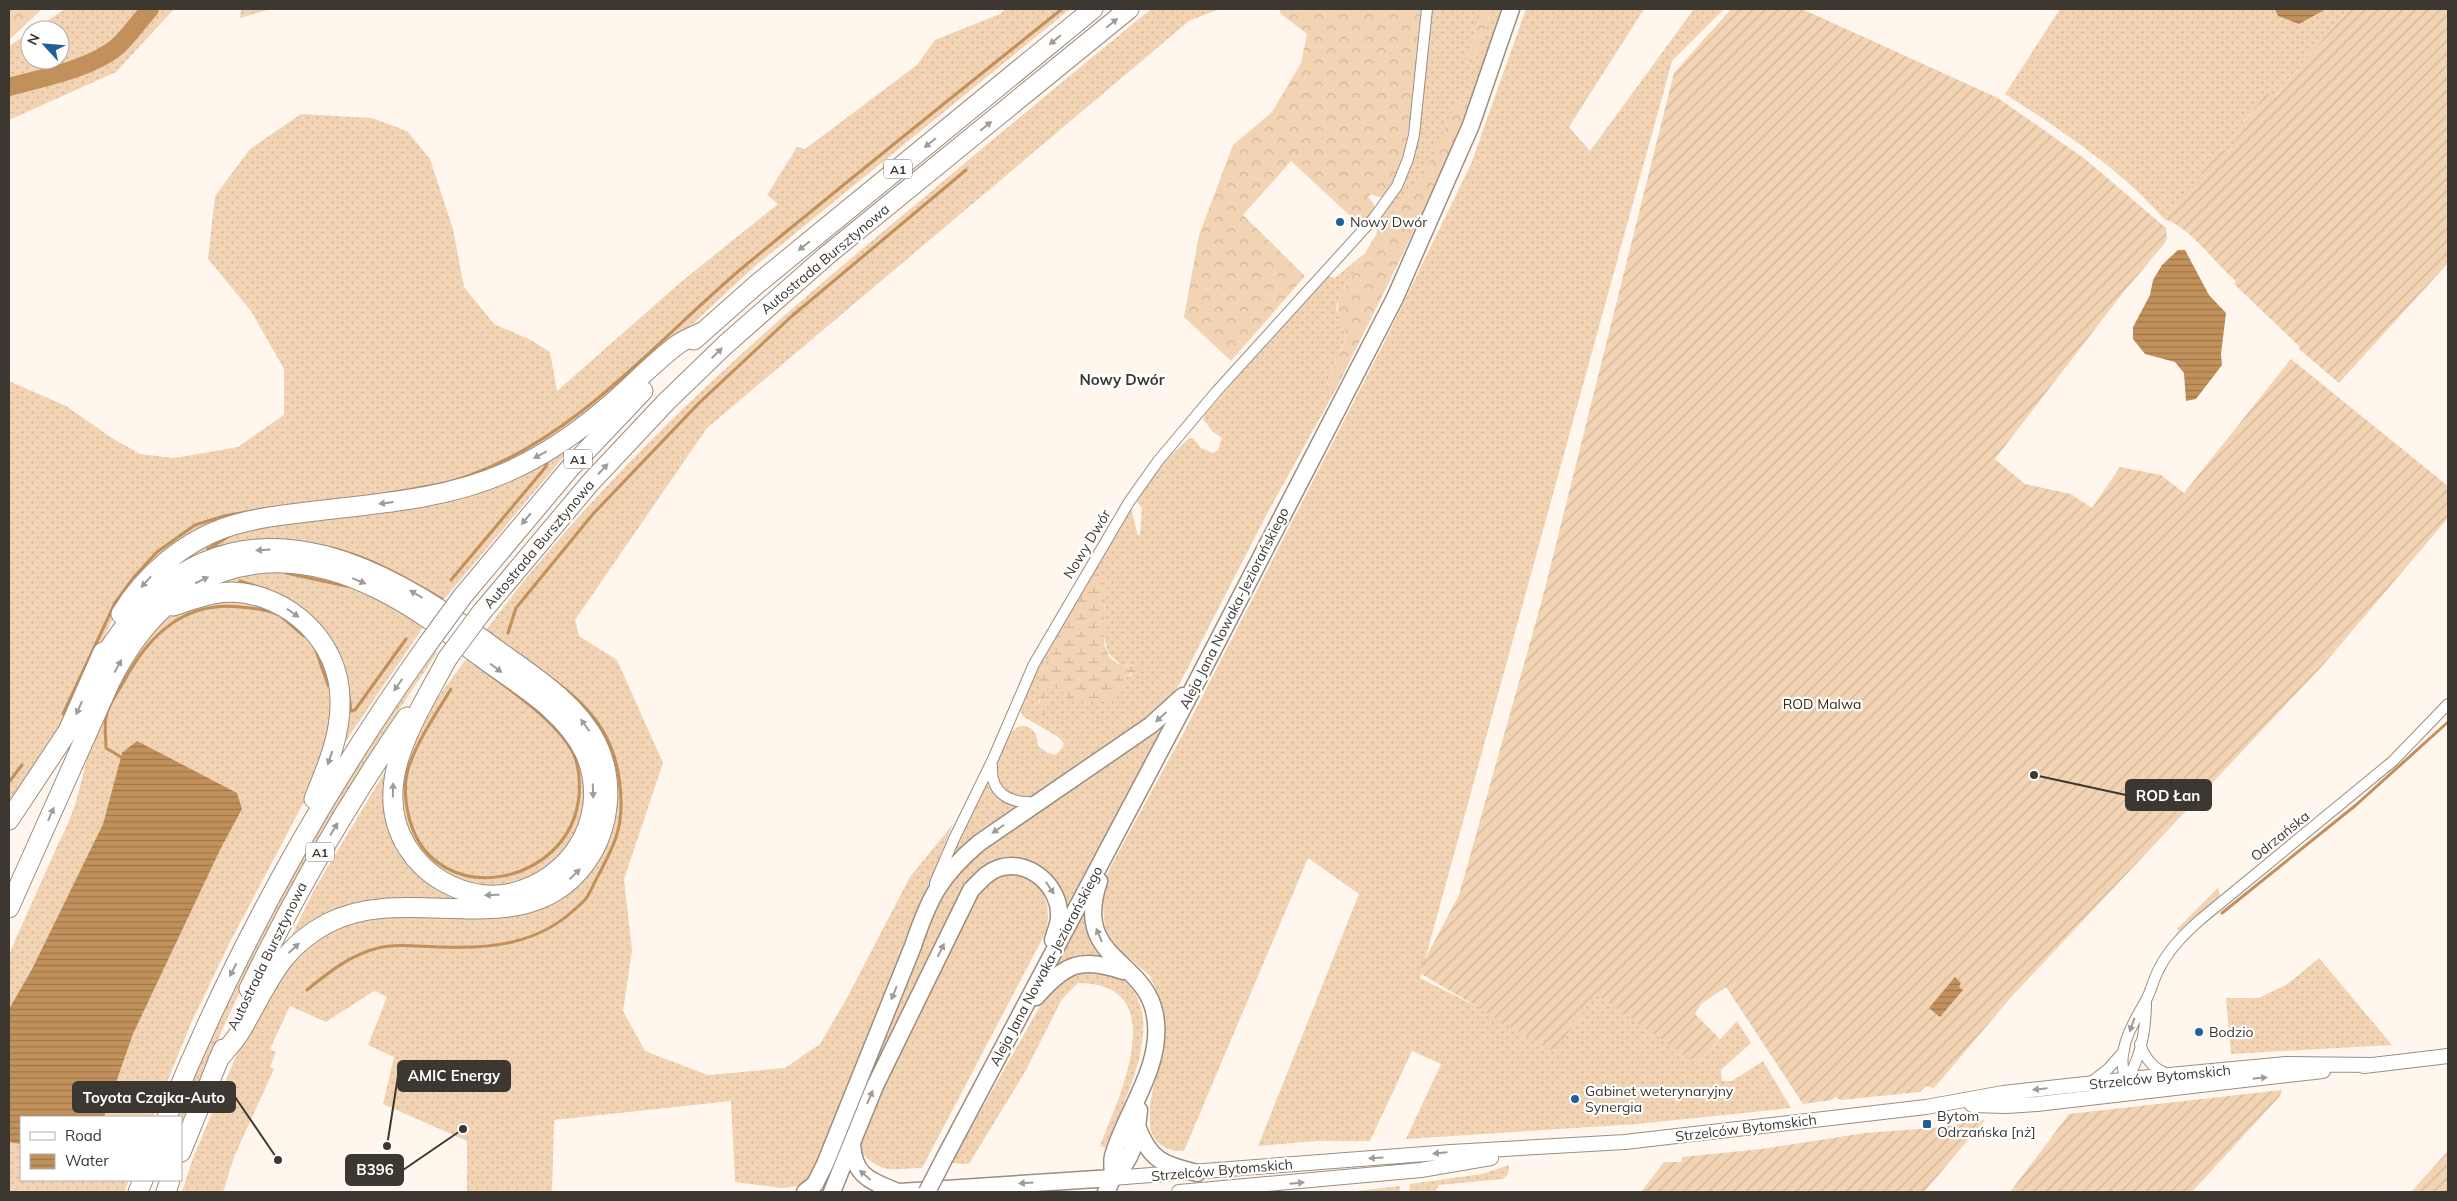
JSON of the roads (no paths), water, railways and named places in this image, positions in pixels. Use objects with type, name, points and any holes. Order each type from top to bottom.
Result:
[{"type":"highway","name":"Autostrada Bursztynowa","points":[[167,1116],[219,996],[287,865],[360,742],[462,597],[570,468],[704,331],[756,285],[1093,9]]},
{"type":"highway","name":"Autostrada Bursztynowa","points":[[182,1150],[239,1010],[274,937],[318,855],[368,773],[447,658],[481,613],[590,483],[666,402],[725,345],[826,256],[1129,9]]},
{"type":"highway","points":[[9,820],[68,732],[117,622],[135,595],[167,561],[194,542],[222,529],[263,518],[423,497],[456,489],[504,473],[566,439],[611,405],[678,344],[704,331]]},
{"type":"highway","points":[[99,664],[143,604],[167,584],[192,568],[224,556],[257,550],[290,549],[323,554],[348,561],[388,578],[432,604],[473,632],[573,710],[587,726],[599,748],[608,787],[603,828],[590,855],[581,868],[561,886],[535,901],[516,907],[479,910],[386,907],[359,912],[331,922],[305,938],[285,956],[270,975],[239,1032],[218,1060]]},
{"type":"highway","points":[[9,908],[113,674],[146,625],[176,596],[193,584],[229,569],[281,563],[318,568],[360,581],[401,602],[422,615],[537,699],[562,720],[585,754],[592,779],[592,809],[586,834],[570,859],[557,872],[519,891],[480,895],[451,886],[422,867],[410,852],[397,826],[392,806],[393,779],[399,753],[447,658]]},
{"type":"highway","points":[[163,610],[214,594],[230,592],[258,596],[278,604],[300,618],[321,641],[330,658],[340,698],[336,739],[323,778],[287,865]]},
{"type":"main road","name":"Aleja Jana Nowaka-Jeziorańskiego","points":[[927,1192],[1196,683],[1386,316],[1418,249],[1471,125],[1512,9]]},
{"type":"main road","points":[[805,1192],[815,1184],[825,1164],[930,899],[941,881],[961,858],[979,842],[1151,726],[1196,683]]},
{"type":"main road","points":[[1109,1185],[1126,1166],[1130,1157],[1137,1126],[1141,1093],[1156,1037],[1155,1016],[1145,990],[1107,953],[1096,931],[1092,912],[1094,896],[1113,839]]},
{"type":"main road","points":[[831,1192],[875,1086],[957,916],[971,890],[985,875],[1000,868],[1015,866],[1042,877],[1052,888],[1057,900],[1059,917],[1047,966]]},
{"type":"main road","points":[[1020,1016],[1045,987],[1074,965],[1092,962],[1128,973]]},
{"type":"main road","name":"Strzelców Bytomskich","points":[[2088,1091],[2142,1092],[2448,1056]]},
{"type":"main road","name":"Strzelców Bytomskich","points":[[899,1192],[1067,1180],[1109,1185],[1197,1172],[1451,1152],[1543,1149],[1714,1133],[1949,1104],[2006,1106],[2088,1091],[2126,1080],[2172,1074],[2286,1064],[2372,1065]]},
{"type":"main road","points":[[1109,1185],[1112,1158],[1141,1093]]},
{"type":"main road","points":[[1137,1126],[1143,1141],[1156,1158],[1168,1165],[1197,1172]]},
{"type":"main road","points":[[852,1142],[855,1163],[863,1175],[899,1192]]},
{"type":"main road","name":"Strzelców Bytomskich","points":[[1180,1192],[1421,1170],[1543,1149]]},
{"type":"main road","points":[[1067,1180],[1103,1165],[1112,1158]]},
{"type":"main road","points":[[825,1164],[831,1192]]},
{"type":"street","name":"Nowy Dwór","points":[[930,899],[954,839],[993,759],[1034,664],[1095,557],[1145,480],[1248,354],[1367,226],[1398,186],[1408,160],[1414,135],[1427,9]]},
{"type":"street","name":"Odrzańska","points":[[2146,1001],[2163,962],[2185,933],[2393,761],[2448,704]]},
{"type":"street","name":"Nowy Dwór","points":[[993,759],[991,773],[1000,792],[1015,802],[1037,802]]},
{"type":"street","points":[[2126,1080],[2140,1044],[2146,1001]]},
{"type":"street","points":[[2142,1092],[2128,1084],[2123,1069],[2124,1051],[2135,1017],[2146,1001]]},
{"type":"street","points":[[2140,1044],[2144,1055],[2155,1067],[2172,1074]]},
{"type":"street","points":[[2088,1091],[2124,1051]]},
{"type":"water","points":[[2275,9],[2326,9],[2299,24],[2278,16]]},
{"type":"water","points":[[2178,250],[2185,250],[2209,295],[2226,313],[2221,354],[2222,365],[2196,399],[2186,401],[2184,373],[2175,362],[2145,354],[2133,339],[2133,327],[2150,295],[2153,280],[2162,265]]},
{"type":"water","points":[[137,741],[237,793],[242,809],[221,848],[133,1034],[104,1116],[20,1116],[20,1144],[9,1142],[9,1009],[32,969],[103,824],[122,753]]},
{"type":"water","points":[[1955,977],[1961,983],[1959,987],[1963,990],[1940,1017],[1929,1008]]},
{"type":"waterway","points":[[9,87],[65,72],[106,55],[121,43],[150,9]]},
{"type":"waterway","points":[[389,493],[441,484],[471,475],[511,457],[549,435],[618,381],[747,264],[1062,9]]},
{"type":"waterway","points":[[508,633],[516,608],[593,514],[699,403],[792,316],[966,170]]},
{"type":"waterway","points":[[451,580],[544,469],[547,464],[542,463]]},
{"type":"waterway","points":[[63,714],[115,603],[134,577],[157,552],[195,525],[224,516],[269,508]]},
{"type":"waterway","points":[[208,549],[231,535]]},
{"type":"waterway","points":[[260,541],[279,540]]},
{"type":"waterway","points":[[292,541],[323,546]]},
{"type":"waterway","points":[[211,548],[234,544]]},
{"type":"waterway","points":[[332,548],[375,563],[442,599]]},
{"type":"waterway","points":[[286,573],[346,586]]},
{"type":"waterway","points":[[240,581],[268,590]]},
{"type":"waterway","points":[[121,757],[106,748],[105,725],[107,713],[113,699],[133,666],[156,637],[170,625],[185,616],[201,610],[220,607],[240,607],[259,609],[277,614]]},
{"type":"waterway","points":[[282,617],[304,636]]},
{"type":"waterway","points":[[348,689],[351,711],[355,710],[406,639]]},
{"type":"waterway","points":[[315,648],[328,685]]},
{"type":"waterway","points":[[451,689],[423,736],[409,766],[405,794],[410,821],[424,849],[446,868],[473,877],[501,876],[528,868],[552,851],[570,827],[579,796],[577,764],[568,744],[559,733],[524,700],[489,674]]},
{"type":"waterway","points":[[307,990],[349,960],[378,948],[402,945],[478,947],[512,942],[529,937],[560,921],[586,899],[618,832],[621,813],[620,781],[610,745],[592,715],[566,689],[549,677]]},
{"type":"waterway","points":[[2222,913],[2356,805],[2448,722]]},
{"type":"waterway","points":[[9,782],[22,765]]},
{"type":"place","name":"Nowy Dwór","points":[[1340,222]]},
{"type":"place","name":"ROD Łan","points":[[2034,775]]},
{"type":"place","name":"Bodzio","points":[[2199,1032]]},
{"type":"place","name":"Gabinet weterynaryjny Synergia","points":[[1575,1099]]},
{"type":"place","name":"Bytom Odrzańska [nż]","points":[[1927,1124]]},
{"type":"place","name":"B396","points":[[463,1129]]},
{"type":"place","name":"AMIC Energy","points":[[387,1146]]},
{"type":"place","name":"Toyota Czajka-Auto","points":[[278,1160]]},
{"type":"district","name":"Nowy Dwór","points":[[1122,379]]},
{"type":"park label","name":"ROD Malwa","points":[[1822,704]]}]
